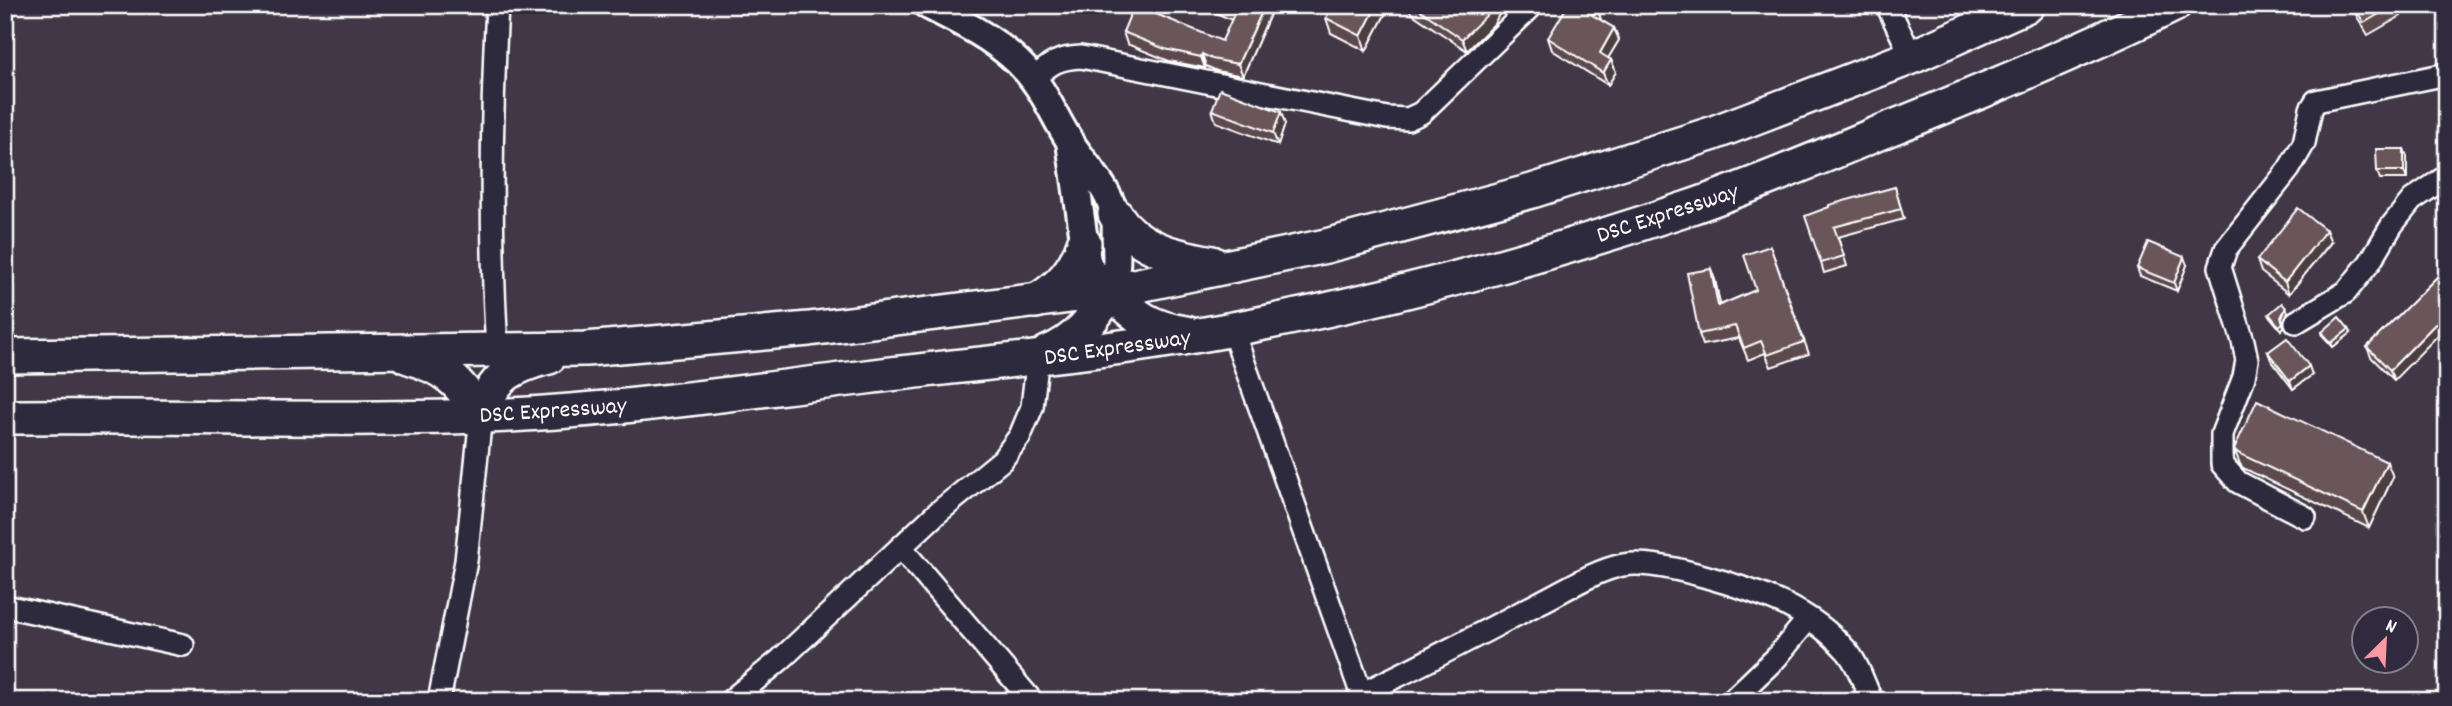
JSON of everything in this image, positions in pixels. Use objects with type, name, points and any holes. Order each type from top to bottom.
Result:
[{"type":"main road","points":[[5,356],[586,349],[797,330],[1110,291],[1326,246],[1532,191],[1711,134],[1912,57],[2028,5]]},
{"type":"main road","name":"DSC Expressway","points":[[5,417],[119,415],[345,418],[481,415],[667,401],[1216,332],[1308,314],[1510,262],[1687,208],[1994,87],[2098,42],[2174,5]]},
{"type":"main road","points":[[1115,214],[1129,232],[1150,247],[1182,258],[1225,266]]},
{"type":"main road","points":[[1035,302],[1068,276],[1079,260],[1084,243]]},
{"type":"main road","points":[[1110,291],[1142,320],[1157,327],[1216,332]]},
{"type":"main road","points":[[1038,356],[1057,349],[1090,324],[1110,291]]},
{"type":"main road","points":[[481,415],[486,397],[493,386],[515,368],[532,361],[586,349]]},
{"type":"main road","points":[[393,352],[432,365],[448,374],[461,386],[481,415]]},
{"type":"street","points":[[497,349],[492,173],[498,5]]},
{"type":"street","points":[[927,5],[964,23],[1017,61],[1033,79],[1052,107],[1070,142],[1098,178],[1115,214],[1116,275],[1110,291],[1094,276],[1087,261],[1070,142]]},
{"type":"street","points":[[1033,79],[1061,58],[1082,57],[1387,118],[1408,119],[1421,113],[1533,5]]},
{"type":"street","points":[[1887,5],[1912,57]]},
{"type":"street","points":[[2305,517],[2238,482],[2222,464],[2222,434],[2244,377],[2247,360],[2244,341],[2220,267],[2226,248],[2294,160],[2304,142],[2311,109],[2316,101],[2447,74]]},
{"type":"street","points":[[2296,322],[2346,292],[2412,200],[2447,176]]},
{"type":"street","points":[[1216,332],[1363,697],[1590,578],[1622,565],[1648,564],[1684,571],[1787,606],[1826,630],[1848,652],[1872,701]]},
{"type":"street","points":[[730,701],[780,660],[936,514],[1002,460],[1020,436],[1032,407],[1038,356]]},
{"type":"street","points":[[439,701],[466,561],[481,415]]},
{"type":"street","points":[[901,548],[1032,701]]},
{"type":"street","points":[[5,606],[183,645]]},
{"type":"street","points":[[1731,701],[1776,659],[1808,619]]},
{"type":"building","points":[[1134,5],[1222,41],[1235,12],[1221,5],[1265,5],[1238,64],[1212,59],[1202,54],[1201,57],[1165,49],[1123,32]]},
{"type":"building","points":[[1332,5],[1377,5],[1361,36],[1326,18]]},
{"type":"building","points":[[1413,5],[1493,5],[1490,12],[1462,39]]},
{"type":"building","points":[[1568,5],[1593,5],[1597,8],[1592,15],[1614,28],[1600,53],[1611,60],[1603,73],[1548,38]]},
{"type":"building","points":[[2353,5],[2394,5],[2364,23]]},
{"type":"building","points":[[1220,89],[1281,112],[1273,133],[1212,110]]},
{"type":"building","points":[[2376,149],[2404,149],[2404,171],[2377,171]]},
{"type":"building","points":[[1895,187],[1901,209],[1834,227],[1844,256],[1821,263],[1805,216],[1829,205]]},
{"type":"building","points":[[2298,208],[2326,230],[2285,282],[2257,260]]},
{"type":"building","points":[[2148,242],[2184,257],[2174,283],[2137,268]]},
{"type":"building","points":[[1770,246],[1804,342],[1767,355],[1761,341],[1744,348],[1735,326],[1699,334],[1687,273],[1711,269],[1718,306],[1756,290],[1744,255]]},
{"type":"building","points":[[2447,267],[2447,312],[2390,370],[2367,347]]},
{"type":"building","points":[[2282,303],[2286,308],[2281,317],[2283,323],[2279,326],[2269,314]]},
{"type":"building","points":[[2339,317],[2349,329],[2331,343],[2322,332]]},
{"type":"building","points":[[2287,338],[2309,366],[2290,381],[2268,352]]},
{"type":"building","points":[[2257,400],[2387,462],[2363,512],[2234,449]]}]
